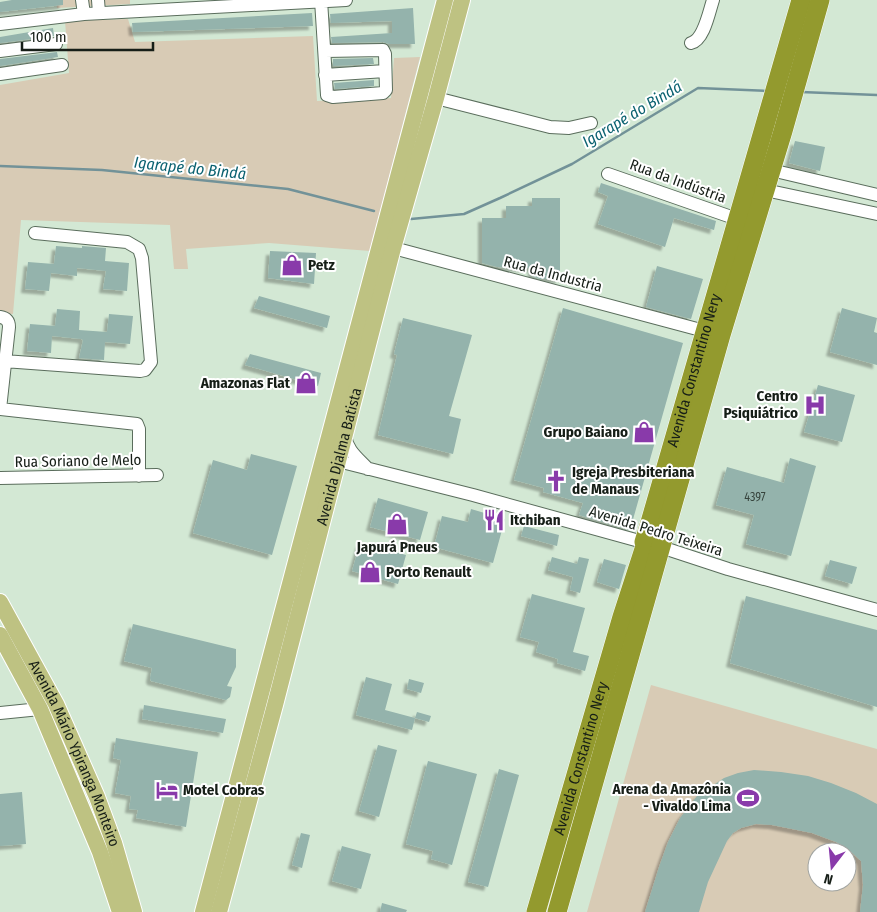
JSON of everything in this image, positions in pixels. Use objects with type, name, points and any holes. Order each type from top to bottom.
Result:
[{"type":"highway","name":"Avenida Constantino Nery","points":[[713,333],[737,219],[801,0]]},
{"type":"highway","name":"Avenida Constantino Nery","points":[[653,545],[644,542],[651,519],[713,333],[765,190],[820,0]]},
{"type":"highway","name":"Avenida Constantino Nery","points":[[536,912],[632,585],[653,545]]},
{"type":"highway","name":"Avenida Constantino Nery","points":[[557,912],[653,545]]},
{"type":"main road","name":"Avenida Djalma Batista","points":[[203,912],[331,459],[386,246],[445,0]]},
{"type":"main road","name":"Avenida Djalma Batista","points":[[219,912],[276,704],[331,459],[345,432],[386,246],[436,98],[462,0]]},
{"type":"main road","name":"Avenida Mário Ypiranga Monteiro","points":[[0,602],[56,704],[97,797],[114,843],[134,912]]},
{"type":"main road","name":"Avenida Mário Ypiranga Monteiro","points":[[0,634],[40,709],[100,852],[120,912]]},
{"type":"street","points":[[82,0],[84,14]]},
{"type":"street","points":[[0,24],[84,14],[99,6],[346,0]]},
{"type":"street","points":[[691,43],[696,42],[701,36],[713,0]]},
{"type":"street","points":[[321,1],[326,92],[327,95],[333,97],[383,93],[386,90],[385,54],[381,50],[324,51]]},
{"type":"street","points":[[0,51],[56,44]]},
{"type":"street","points":[[0,74],[62,65]]},
{"type":"street","points":[[325,74],[385,71]]},
{"type":"street","points":[[436,98],[550,127],[569,128],[591,123]]},
{"type":"street","points":[[771,170],[877,195]]},
{"type":"street","name":"Rua da Indústria","points":[[608,174],[737,219]]},
{"type":"street","points":[[765,190],[877,214]]},
{"type":"street","points":[[4,361],[140,371],[145,370],[150,362],[140,249],[127,242],[35,233]]},
{"type":"street","name":"Rua da Industria","points":[[386,246],[713,333]]},
{"type":"street","points":[[0,317],[7,319],[9,322],[0,409],[139,426],[139,476]]},
{"type":"street","name":"Avenida Pedro Teixeira","points":[[345,432],[349,451],[368,469]]},
{"type":"street","name":"Avenida Pedro Teixeira","points":[[331,459],[473,495],[877,610]]},
{"type":"street","name":"Rua Soriano de Melo","points":[[0,478],[157,476]]},
{"type":"street","points":[[0,713],[40,709]]},
{"type":"shaded area","points":[[56,0],[130,0],[130,4],[57,8]]},
{"type":"shaded area","points":[[128,19],[135,42],[313,36],[317,101],[391,98],[394,58],[420,57],[370,251],[269,243],[186,249],[188,269],[174,269],[170,225],[21,220],[13,314],[0,313],[0,85],[69,73],[65,21]]},
{"type":"shaded area","name":"Arena da Amazônia - Vivaldo Lima","points":[[651,685],[877,749],[877,912],[587,912]]},
{"type":"building","points":[[12,0],[63,0],[63,5],[0,12],[0,2]]},
{"type":"building","points":[[413,8],[415,44],[389,44],[383,42],[332,43],[331,37],[392,33],[392,21],[331,23],[330,14]]},
{"type":"building","points":[[312,13],[313,26],[133,32],[132,23]]},
{"type":"building","points":[[53,28],[54,36],[0,43],[0,37]]},
{"type":"building","points":[[57,52],[58,57],[0,66],[0,59]]},
{"type":"building","points":[[373,58],[374,64],[333,66],[333,59]]},
{"type":"building","points":[[374,80],[374,86],[335,89],[334,83]]},
{"type":"building","points":[[795,141],[825,147],[820,171],[789,163]]},
{"type":"building","points":[[601,183],[716,221],[714,230],[674,218],[665,247],[598,224],[608,196],[598,192]]},
{"type":"building","points":[[532,198],[560,198],[560,279],[540,279],[532,276],[532,268],[497,267],[482,263],[482,218],[506,218],[506,206],[532,206]]},
{"type":"building","points":[[56,246],[106,248],[105,261],[129,263],[127,291],[103,289],[106,271],[77,268],[77,276],[51,273],[49,291],[25,289],[28,262],[54,264]]},
{"type":"building","name":"Petz","points":[[270,251],[316,253],[314,284],[268,278]]},
{"type":"building","points":[[657,266],[703,279],[691,319],[646,307]]},
{"type":"building","points":[[259,296],[330,316],[327,328],[254,308]]},
{"type":"building","points":[[563,308],[683,343],[630,530],[579,515],[583,503],[543,492],[544,488],[514,480]]},
{"type":"building","points":[[842,308],[877,318],[874,332],[877,333],[877,365],[830,352]]},
{"type":"building","points":[[57,309],[80,311],[79,330],[107,332],[109,314],[133,316],[130,344],[105,342],[104,360],[79,358],[83,340],[81,339],[52,336],[51,353],[27,351],[30,324],[55,326]]},
{"type":"building","points":[[403,318],[472,335],[449,416],[461,419],[453,454],[378,435],[397,355],[394,354]]},
{"type":"building","points":[[250,354],[321,373],[318,386],[245,365]]},
{"type":"building","points":[[818,385],[855,395],[842,442],[804,432]]},
{"type":"building","points":[[251,454],[297,466],[272,555],[193,533],[213,460],[247,470]]},
{"type":"building","points":[[790,458],[816,466],[791,556],[746,544],[754,515],[716,505],[727,467],[784,483]]},
{"type":"building","points":[[378,498],[428,512],[420,540],[370,527]]},
{"type":"building","points":[[471,509],[505,519],[493,563],[434,547],[442,516],[468,522]]},
{"type":"building","points":[[524,526],[559,535],[557,546],[521,536]]},
{"type":"building","points":[[360,543],[406,555],[398,584],[352,571]]},
{"type":"building","points":[[552,557],[577,564],[579,557],[589,559],[580,593],[570,590],[573,577],[548,570]]},
{"type":"building","points":[[604,559],[626,565],[619,589],[597,582]]},
{"type":"building","points":[[830,560],[857,567],[852,584],[825,576]]},
{"type":"building","points":[[532,594],[585,608],[573,652],[589,656],[585,671],[557,663],[558,659],[536,652],[539,642],[520,637]]},
{"type":"building","points":[[746,596],[877,630],[877,707],[730,663]]},
{"type":"building","points":[[133,624],[236,649],[236,667],[227,686],[232,687],[230,697],[226,700],[151,681],[152,668],[124,661]]},
{"type":"building","points":[[366,677],[392,684],[385,710],[415,718],[412,730],[356,715]]},
{"type":"building","points":[[409,679],[424,683],[421,693],[407,689]]},
{"type":"building","points":[[144,705],[226,719],[223,733],[142,719]]},
{"type":"building","points":[[417,712],[431,716],[429,722],[415,718]]},
{"type":"building","points":[[116,738],[198,752],[186,827],[136,818],[138,810],[129,809],[131,796],[115,793],[121,760],[113,758]]},
{"type":"building","points":[[378,745],[397,750],[379,817],[359,811]]},
{"type":"building","points":[[428,761],[477,774],[452,865],[431,859],[433,851],[406,844]]},
{"type":"building","points":[[499,769],[519,775],[488,887],[468,882]]},
{"type":"building","points":[[754,770],[808,776],[856,793],[877,804],[877,912],[860,912],[863,885],[861,861],[857,857],[857,842],[836,842],[812,833],[772,825],[756,824],[741,828],[733,833],[727,841],[708,882],[699,912],[645,912],[668,842],[680,818],[697,796],[724,778]]},
{"type":"building","points":[[22,792],[26,844],[0,846],[0,794]]},
{"type":"building","points":[[301,833],[310,835],[302,868],[292,865]]},
{"type":"building","points":[[342,846],[371,854],[361,889],[332,881]]},
{"type":"building","points":[[382,903],[407,910],[406,912],[380,912]]},
{"type":"waterway","name":"Igarapé do Bindá","points":[[411,219],[464,214],[500,198],[572,164],[698,88],[768,91]]},
{"type":"waterway","name":"Igarapé do Bindá","points":[[801,92],[877,95]]},
{"type":"waterway","name":"Igarapé do Bindá","points":[[0,166],[102,170],[288,189],[374,211]]},
{"type":"place","name":"Petz","points":[[292,265]]},
{"type":"place","name":"Amazonas Flat","points":[[306,383]]},
{"type":"place","name":"Centro Psiquiátrico","points":[[815,405]]},
{"type":"place","name":"Grupo Baiano","points":[[644,432]]},
{"type":"place","name":"Igreja Presbiteriana de Manaus","points":[[556,481]]},
{"type":"place","name":"Itchiban","points":[[494,520]]},
{"type":"place","name":"Japurá Pneus","points":[[397,524]]},
{"type":"place","name":"Porto Renault","points":[[370,572]]},
{"type":"place","name":"Motel Cobras","points":[[167,790]]},
{"type":"place","name":"Arena da Amazônia - Vivaldo Lima","points":[[748,798]]}]
